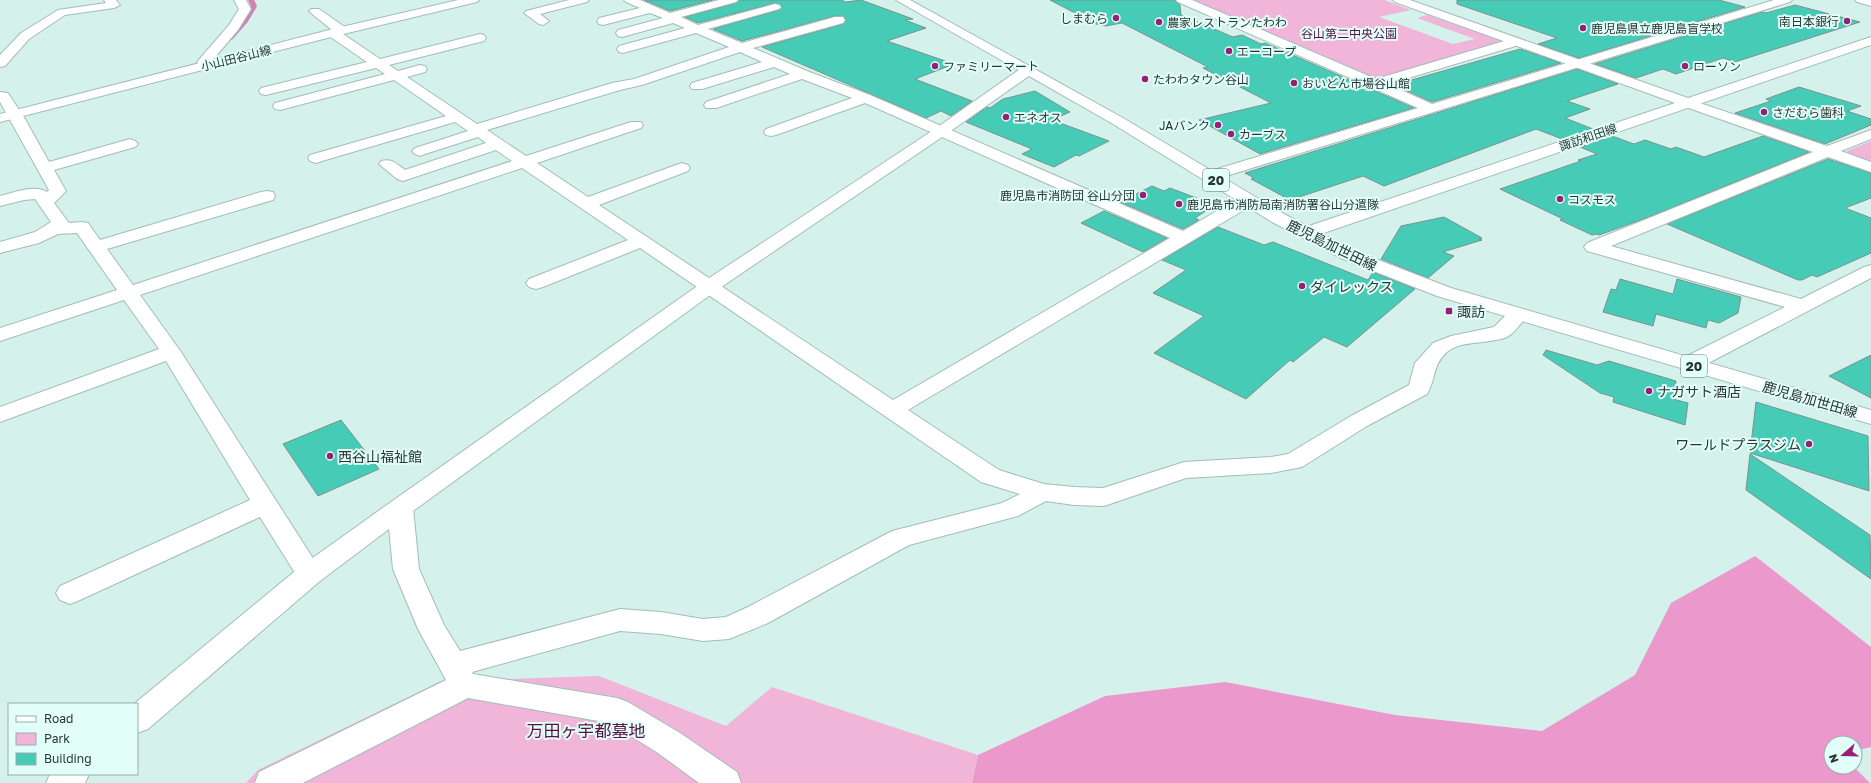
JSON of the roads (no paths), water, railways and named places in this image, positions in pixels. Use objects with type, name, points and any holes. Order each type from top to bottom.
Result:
[{"type":"street","points":[[0,63],[25,36],[62,12],[114,5],[110,0]]},
{"type":"street","points":[[206,65],[204,62],[234,27],[245,9],[240,0]]},
{"type":"street","name":"小山田谷山線","points":[[0,118],[338,32],[473,0]]},
{"type":"street","points":[[543,21],[530,13],[583,0]]},
{"type":"street","points":[[630,0],[744,47],[802,74],[865,98],[1185,238]]},
{"type":"street","points":[[622,33],[732,0]]},
{"type":"street","name":"鹿児島加世田線","points":[[902,0],[1028,70],[1210,176],[1248,200],[1306,233],[1349,255],[1444,292],[1871,417]]},
{"type":"street","points":[[1182,0],[1433,109]]},
{"type":"street","points":[[1398,0],[1871,166]]},
{"type":"street","points":[[1210,176],[1786,0]]},
{"type":"street","points":[[1861,0],[1871,3]]},
{"type":"street","points":[[623,50],[775,7]]},
{"type":"street","points":[[603,21],[651,9]]},
{"type":"street","points":[[315,11],[338,32],[396,76],[710,286],[990,476],[1043,492],[1074,496],[1104,497],[1184,470],[1271,465],[1294,461],[1359,422],[1419,389],[1426,363],[1440,347],[1458,340],[1501,332],[1518,314]]},
{"type":"street","points":[[420,151],[477,130],[617,86],[637,82],[744,47],[840,20]]},
{"type":"street","points":[[266,91],[480,38]]},
{"type":"street","name":"諏訪和田線","points":[[1306,233],[1871,41]]},
{"type":"street","points":[[1374,84],[1515,42]]},
{"type":"street","points":[[697,86],[775,62]]},
{"type":"street","points":[[0,69],[0,77]]},
{"type":"street","points":[[280,106],[420,69]]},
{"type":"street","points":[[138,719],[310,574],[400,508],[710,286],[940,132],[1028,70]]},
{"type":"street","points":[[712,105],[802,74]]},
{"type":"street","points":[[1,92],[17,114],[44,168],[58,191],[45,202]]},
{"type":"street","points":[[771,132],[865,98]]},
{"type":"street","points":[[316,158],[457,117]]},
{"type":"street","points":[[0,335],[639,126]]},
{"type":"street","points":[[1804,306],[1593,247],[1871,134]]},
{"type":"street","points":[[44,168],[130,144]]},
{"type":"street","points":[[387,164],[403,176],[498,144]]},
{"type":"street","points":[[586,204],[682,168]]},
{"type":"street","points":[[0,201],[35,193],[40,194],[60,223],[56,228],[37,238],[0,248]]},
{"type":"street","points":[[96,247],[267,196]]},
{"type":"street","points":[[892,410],[1248,200]]},
{"type":"street","points":[[56,228],[82,227],[171,352],[310,574]]},
{"type":"street","points":[[536,282],[642,241]]},
{"type":"street","points":[[1689,364],[1871,271]]},
{"type":"street","points":[[0,415],[171,352]]},
{"type":"street","points":[[271,783],[459,675],[620,620],[661,623],[703,630],[729,628],[758,615],[901,538],[1009,510],[1043,492]]},
{"type":"street","points":[[70,593],[265,504]]},
{"type":"street","points":[[400,508],[406,569],[432,629],[459,675],[617,710],[669,743],[725,783]]},
{"type":"street","points":[[62,783],[72,775]]},
{"type":"waterway","points":[[231,37],[245,21],[254,6],[251,0]]},
{"type":"place","name":"しまむら","points":[[1116,18]]},
{"type":"place","name":"南日本銀行","points":[[1847,21]]},
{"type":"place","name":"農家レストランたわわ","points":[[1159,22]]},
{"type":"place","name":"鹿児島県立鹿児島盲学校","points":[[1583,28]]},
{"type":"place","name":"エーコープ","points":[[1229,51]]},
{"type":"place","name":"ファミリーマート","points":[[935,66]]},
{"type":"place","name":"ローソン","points":[[1685,66]]},
{"type":"place","name":"たわわタウン谷山","points":[[1145,79]]},
{"type":"place","name":"おいどん市場谷山館","points":[[1294,83]]},
{"type":"place","name":"さだむら歯科","points":[[1764,112]]},
{"type":"place","name":"エネオス","points":[[1006,117]]},
{"type":"place","name":"JAバンク","points":[[1218,125]]},
{"type":"place","name":"カーブス","points":[[1231,134]]},
{"type":"place","name":"鹿児島市消防団 谷山分団","points":[[1143,195]]},
{"type":"place","name":"コスモス","points":[[1560,199]]},
{"type":"place","name":"鹿児島市消防局南消防署谷山分遣隊","points":[[1179,204]]},
{"type":"place","name":"ダイレックス","points":[[1302,286]]},
{"type":"place","name":"諏訪","points":[[1449,311]]},
{"type":"place","name":"ナガサト酒店","points":[[1649,391]]},
{"type":"place","name":"ワールドプラスジム","points":[[1809,444]]},
{"type":"place","name":"西谷山福祉館","points":[[330,456]]},
{"type":"park label","name":"谷山第二中央公園","points":[[1349,33]]},
{"type":"park label","name":"万田ヶ宇都墓地","points":[[586,730]]}]
